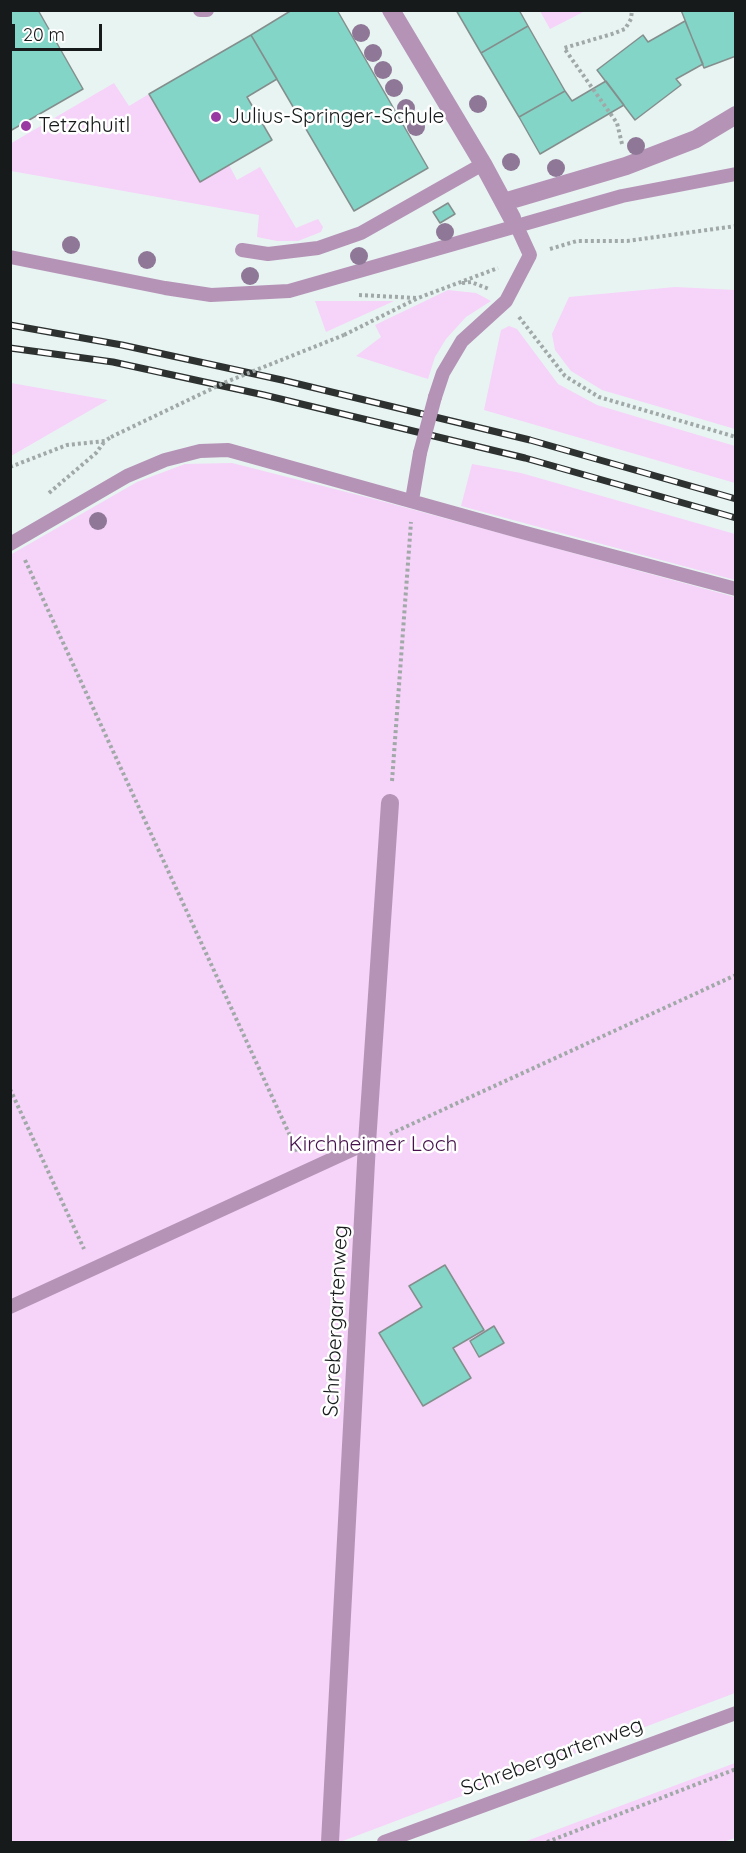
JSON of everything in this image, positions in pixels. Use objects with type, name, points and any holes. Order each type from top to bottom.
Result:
[{"type":"street","points":[[391,10],[511,215],[696,139],[735,116]]},
{"type":"street","name":"Schrebergartenweg","points":[[330,1842],[365,1215],[367,1143],[390,803]]},
{"type":"lane","points":[[200,10],[207,10]]},
{"type":"lane","points":[[242,250],[268,254],[318,248],[361,233],[483,164]]},
{"type":"lane","points":[[10,257],[211,295],[289,291],[511,215],[735,174]]},
{"type":"lane","points":[[412,500],[420,453],[443,373],[462,341],[506,301],[530,255],[511,215]]},
{"type":"lane","points":[[13,542],[127,476],[165,460],[201,451],[228,450],[518,531],[735,588]]},
{"type":"lane","points":[[10,1307],[367,1143]]},
{"type":"lane","name":"Schrebergartenweg","points":[[384,1842],[735,1713]]},
{"type":"path","points":[[626,166],[617,123],[564,48],[625,29],[631,19],[632,10]]},
{"type":"path","points":[[456,283],[471,282],[482,285],[506,301],[565,376],[599,397],[735,437]]},
{"type":"path","points":[[45,498],[111,437],[226,382],[344,334]]},
{"type":"path","points":[[10,467],[67,445],[105,441]]},
{"type":"path","points":[[390,803],[412,500]]},
{"type":"path","points":[[13,542],[306,1171]]},
{"type":"path","points":[[367,1143],[735,975]]},
{"type":"path","points":[[10,1089],[93,1269]]},
{"type":"path","points":[[547,1842],[735,1769]]},
{"type":"green space","points":[[540,11],[585,11],[550,29]]},
{"type":"green space","points":[[114,83],[129,106],[149,94],[200,182],[229,165],[237,180],[260,167],[296,228],[318,219],[323,227],[321,232],[298,241],[277,241],[257,237],[259,215],[11,171],[10,144]]},
{"type":"green space","points":[[675,287],[735,290],[735,429],[602,390],[571,371],[555,350],[552,334],[569,297]]},
{"type":"green space","points":[[448,290],[476,293],[491,301],[466,317],[446,339],[435,357],[428,379],[356,356],[381,337],[375,325]]},
{"type":"green space","points":[[315,301],[394,301],[326,332]]},
{"type":"green space","points":[[509,326],[517,329],[558,384],[597,405],[735,446],[735,483],[484,410],[501,330]]},
{"type":"green space","points":[[11,383],[108,400],[11,456]]},
{"type":"green space","name":"Kirchheimer Loch","points":[[232,463],[735,597],[735,1693],[340,1842],[11,1842],[10,555],[137,482],[185,464]]},
{"type":"green space","points":[[472,464],[521,473],[735,534],[735,580],[461,506]]},
{"type":"green space","points":[[735,1763],[735,1838],[723,1842],[524,1842]]},
{"type":"building","points":[[10,10],[38,10],[83,89],[10,131]]},
{"type":"building","points":[[292,10],[337,10],[428,168],[354,211],[251,35]]},
{"type":"building","points":[[456,10],[519,10],[528,26],[481,53]]},
{"type":"building","points":[[681,10],[736,10],[736,56],[704,68]]},
{"type":"building","points":[[685,21],[703,64],[676,79],[681,85],[635,120],[597,70],[643,35],[648,42]]},
{"type":"building","points":[[528,26],[565,91],[519,117],[481,53]]},
{"type":"building","points":[[251,35],[277,79],[247,97],[272,140],[200,182],[149,94]]},
{"type":"building","points":[[606,81],[624,105],[540,154],[519,117],[565,91],[572,101]]},
{"type":"building","points":[[448,203],[455,214],[440,223],[433,212]]},
{"type":"building","points":[[445,1265],[484,1330],[453,1348],[471,1378],[423,1406],[379,1333],[422,1307],[409,1286]]},
{"type":"building","points":[[494,1326],[504,1343],[479,1357],[470,1341]]},
{"type":"railway","points":[[10,325],[122,345],[282,380],[530,440],[736,499]]},
{"type":"railway","points":[[10,348],[113,362],[264,395],[525,458],[736,518]]},
{"type":"place","name":"Julius-Springer-Schule","points":[[216,117]]},
{"type":"place","name":"Tetzahuitl","points":[[26,126]]}]
